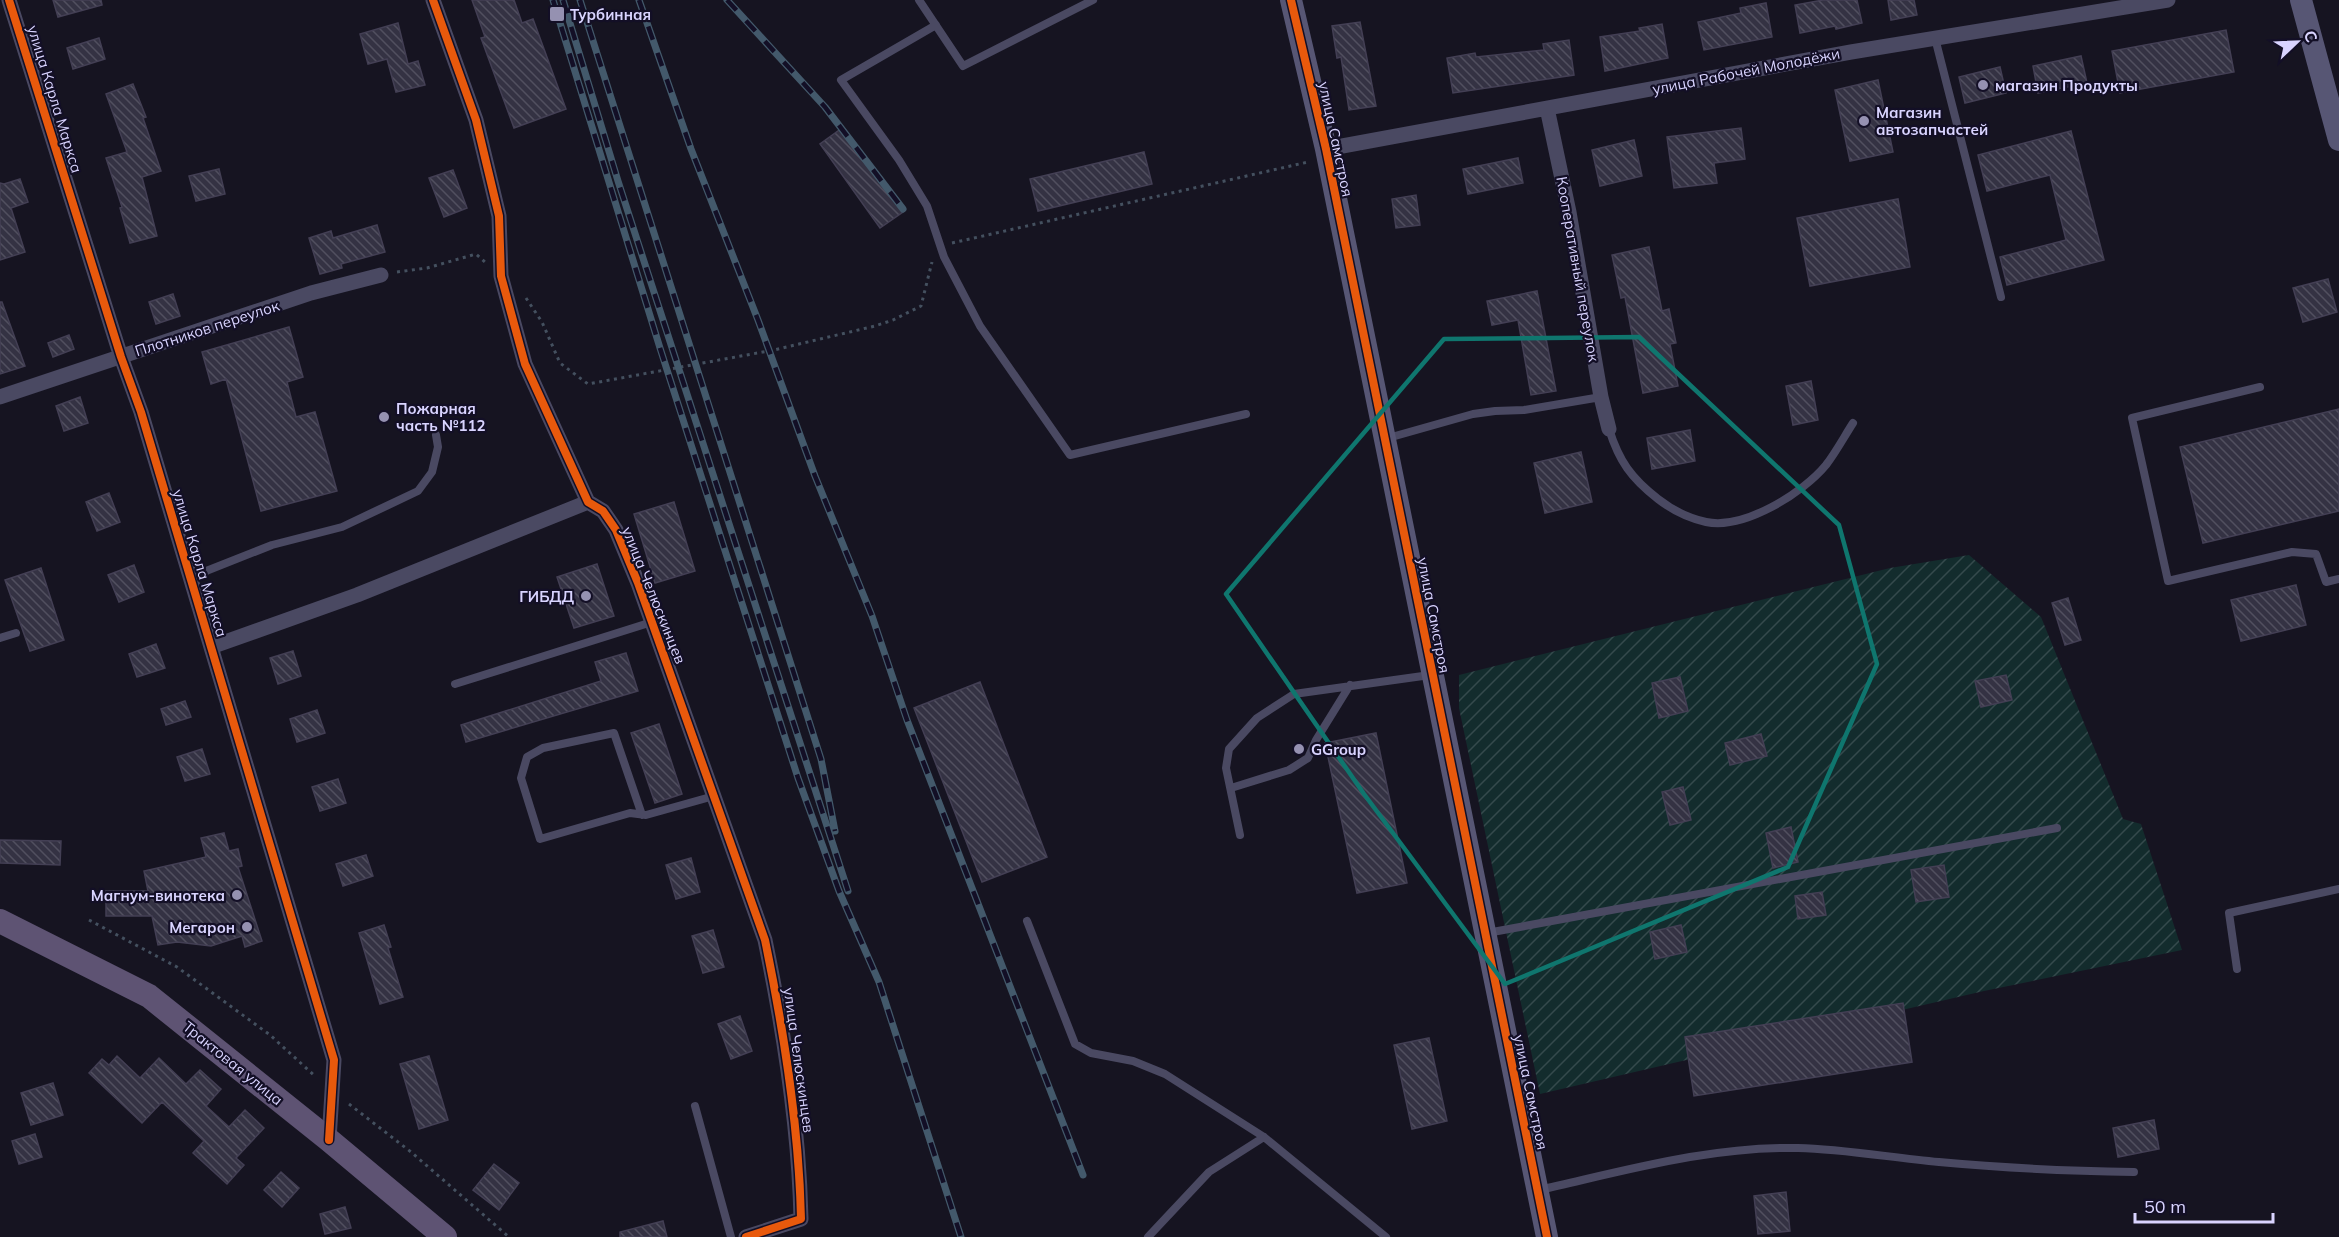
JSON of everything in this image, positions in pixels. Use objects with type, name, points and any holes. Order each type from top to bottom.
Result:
[{"type":"main road","name":"Трактовая улица","points":[[0,921],[149,996],[329,1140],[445,1237]]},
{"type":"street","name":"улица Карла Маркса","points":[[9,0],[121,357],[141,412],[334,1060],[329,1140]]},
{"type":"street","name":"улица Челюскинцев","points":[[433,0],[476,120],[499,216],[501,276],[525,364],[588,502],[603,511],[616,530],[715,795],[765,940],[778,1001],[793,1095],[800,1172],[801,1219],[746,1237]]},
{"type":"street","name":"улица Самстроя","points":[[1291,0],[1321,155],[1384,439],[1547,1237]]},
{"type":"street","name":"улица Рабочей Молодёжи","points":[[1321,155],[1547,108],[1935,38],[2168,0]]},
{"type":"street","points":[[2301,0],[2339,140]]},
{"type":"street","name":"Кооперативный переулок","points":[[1547,108],[1569,212],[1608,429]]},
{"type":"street","name":"Плотников переулок","points":[[0,397],[311,293],[381,275]]},
{"type":"street","points":[[211,647],[357,595],[588,502]]},
{"type":"lane","points":[[919,0],[963,66],[1093,0]]},
{"type":"lane","points":[[936,26],[841,80],[927,206],[941,247],[980,326],[1070,455],[1246,414]]},
{"type":"lane","points":[[1935,38],[2001,297]]},
{"type":"lane","points":[[2260,387],[2132,418],[2168,580],[2292,552],[2316,554],[2326,582],[2339,579]]},
{"type":"lane","points":[[1384,439],[1473,414],[1524,410],[1601,397]]},
{"type":"lane","points":[[1608,429],[1617,454],[1640,484],[1673,510],[1708,523],[1748,519],[1792,495],[1825,466],[1853,423]]},
{"type":"lane","points":[[191,577],[272,545],[342,527],[418,491],[432,472],[438,447],[436,435]]},
{"type":"lane","points":[[455,684],[652,622]]},
{"type":"lane","points":[[0,638],[16,633]]},
{"type":"lane","points":[[1240,835],[1226,768],[1229,749],[1257,718],[1294,694],[1432,675]]},
{"type":"lane","points":[[1231,788],[1289,770],[1308,758],[1316,740],[1350,685]]},
{"type":"lane","points":[[642,815],[614,733],[543,748],[527,757],[521,778],[540,838],[630,813],[642,815],[646,815],[715,795]]},
{"type":"lane","points":[[1485,933],[2057,828]]},
{"type":"lane","points":[[2237,969],[2229,913],[2339,889]]},
{"type":"lane","points":[[1028,921],[1075,1044],[1091,1053],[1133,1061],[1165,1074],[1264,1137],[1386,1237]]},
{"type":"lane","points":[[695,1106],[731,1237]]},
{"type":"lane","points":[[1148,1237],[1209,1172],[1264,1137]]},
{"type":"lane","points":[[1537,1191],[1654,1164],[1726,1151],[1799,1148],[2023,1169],[2134,1172]]},
{"type":"path","points":[[381,275],[427,268],[476,254],[524,295],[542,322],[560,363],[588,384],[774,351],[893,320],[921,306],[936,249],[941,247],[1321,155]]},
{"type":"path","points":[[89,920],[177,968],[270,1035],[332,1091],[411,1152],[509,1237]]},
{"type":"highlighted area","points":[[1639,337],[1839,525],[1877,664],[1788,867],[1505,984],[1364,794],[1226,594],[1444,339]]},
{"type":"green space","points":[[1969,555],[2041,617],[2123,819],[2141,824],[2182,950],[1984,991],[1540,1094],[1459,708],[1459,675],[1890,568]]},
{"type":"building","points":[[53,0],[101,0],[102,5],[58,17]]},
{"type":"building","points":[[472,0],[514,0],[522,23],[533,19],[566,109],[514,128],[481,38],[485,37]]},
{"type":"building","points":[[1823,0],[1857,0],[1862,23],[1800,33],[1795,5]]},
{"type":"building","points":[[1888,0],[1914,0],[1917,15],[1891,20]]},
{"type":"building","points":[[1766,3],[1772,37],[1704,50],[1698,22],[1741,13],[1740,8]]},
{"type":"building","points":[[1360,22],[1376,106],[1349,110],[1341,57],[1337,58],[1332,26]]},
{"type":"building","points":[[398,23],[408,64],[418,61],[425,85],[396,92],[387,59],[368,64],[360,34]]},
{"type":"building","points":[[1662,24],[1668,58],[1605,71],[1600,37],[1640,31],[1639,28]]},
{"type":"building","points":[[2226,30],[2234,72],[2120,93],[2112,51]]},
{"type":"building","points":[[99,38],[105,59],[73,69],[67,48]]},
{"type":"building","points":[[1569,40],[1574,75],[1453,93],[1447,58],[1475,53],[1476,57],[1544,50],[1543,44]]},
{"type":"building","points":[[2081,56],[2087,83],[2038,93],[2033,66]]},
{"type":"building","name":"магазин Продукты","points":[[2000,67],[2006,93],[1965,103],[1959,77]]},
{"type":"building","name":"Магазин автозапчастей","points":[[1878,80],[1893,152],[1850,161],[1835,90]]},
{"type":"building","points":[[133,84],[146,117],[143,118],[161,171],[142,177],[157,236],[130,243],[120,208],[122,207],[106,158],[127,152],[106,94]]},
{"type":"building","points":[[842,128],[903,212],[880,228],[820,144]]},
{"type":"building","points":[[1741,128],[1745,159],[1714,163],[1717,183],[1674,188],[1667,137]]},
{"type":"building","points":[[2071,131],[2104,260],[2007,285],[2000,257],[2066,240],[2050,175],[1987,191],[1978,155]]},
{"type":"building","points":[[1634,140],[1642,176],[1600,186],[1592,150]]},
{"type":"building","points":[[1144,152],[1152,184],[1038,211],[1030,179]]},
{"type":"building","points":[[1518,158],[1523,183],[1468,194],[1463,169]]},
{"type":"building","points":[[219,169],[225,194],[196,201],[189,176]]},
{"type":"building","points":[[453,170],[467,208],[444,217],[429,178]]},
{"type":"building","points":[[20,179],[28,202],[11,208],[25,252],[0,260],[0,183]]},
{"type":"building","points":[[1416,195],[1420,225],[1396,228],[1392,199]]},
{"type":"building","points":[[1898,199],[1910,267],[1810,286],[1797,218]]},
{"type":"building","points":[[377,225],[385,252],[341,264],[342,268],[320,274],[309,238],[331,231],[333,238]]},
{"type":"building","points":[[1649,247],[1662,311],[1669,309],[1676,343],[1670,344],[1678,386],[1643,393],[1625,297],[1621,298],[1612,255]]},
{"type":"building","points":[[2328,279],[2337,312],[2303,322],[2293,288]]},
{"type":"building","points":[[1537,291],[1556,391],[1531,395],[1518,320],[1492,325],[1487,301]]},
{"type":"building","points":[[173,294],[180,316],[156,324],[149,302]]},
{"type":"building","points":[[0,302],[2,302],[25,366],[0,374]]},
{"type":"building","points":[[289,327],[303,377],[287,382],[296,417],[315,412],[337,491],[261,511],[226,379],[211,384],[202,352]]},
{"type":"building","points":[[69,335],[74,349],[53,357],[48,343]]},
{"type":"building","points":[[1811,381],[1818,420],[1793,425],[1786,386]]},
{"type":"building","points":[[80,397],[88,423],[64,431],[56,406]]},
{"type":"building","points":[[2339,409],[2339,511],[2203,543],[2180,447]]},
{"type":"building","points":[[1690,430],[1695,461],[1652,469],[1647,438]]},
{"type":"building","points":[[1581,452],[1592,502],[1545,513],[1534,463]]},
{"type":"building","points":[[109,493],[120,522],[97,531],[86,502]]},
{"type":"building","points":[[674,502],[695,571],[655,583],[634,514]]},
{"type":"building","name":"ГИБДД","points":[[597,564],[614,616],[574,628],[557,577]]},
{"type":"building","points":[[134,565],[144,592],[119,602],[108,575]]},
{"type":"building","points":[[41,568],[64,640],[30,651],[5,580]]},
{"type":"building","points":[[2296,585],[2306,625],[2241,641],[2231,600]]},
{"type":"building","points":[[2068,598],[2081,640],[2065,645],[2052,603]]},
{"type":"building","points":[[156,644],[165,668],[137,677],[129,654]]},
{"type":"building","points":[[293,651],[301,676],[278,684],[270,658]]},
{"type":"building","points":[[626,653],[638,691],[466,742],[461,725],[601,681],[595,662]]},
{"type":"building","points":[[2006,675],[2012,700],[1981,707],[1975,681]]},
{"type":"building","points":[[1680,677],[1688,711],[1659,718],[1652,683]]},
{"type":"building","points":[[980,682],[1047,857],[982,882],[914,708]]},
{"type":"building","points":[[185,701],[191,717],[166,725],[161,709]]},
{"type":"building","points":[[317,710],[325,733],[297,742],[290,719]]},
{"type":"building","points":[[659,724],[682,794],[655,803],[631,733]]},
{"type":"building","points":[[1376,733],[1407,883],[1357,893],[1325,743]]},
{"type":"building","points":[[1761,734],[1767,756],[1730,765],[1725,743]]},
{"type":"building","points":[[202,749],[210,774],[185,781],[177,757]]},
{"type":"building","points":[[338,779],[346,803],[320,811],[312,787]]},
{"type":"building","points":[[1683,787],[1691,820],[1670,825],[1662,792]]},
{"type":"building","points":[[1791,827],[1798,862],[1773,868],[1766,833]]},
{"type":"building","points":[[224,833],[229,851],[238,849],[242,866],[238,867],[262,941],[245,947],[242,936],[211,946],[177,942],[158,945],[152,916],[106,916],[106,891],[148,891],[144,871],[206,857],[201,838]]},
{"type":"building","points":[[0,840],[61,841],[60,865],[0,863]]},
{"type":"building","points":[[366,855],[373,876],[343,886],[336,864]]},
{"type":"building","points":[[691,858],[700,892],[676,899],[666,865]]},
{"type":"building","points":[[1944,865],[1949,897],[1916,902],[1911,870]]},
{"type":"building","points":[[1822,892],[1826,915],[1798,919],[1795,896]]},
{"type":"building","points":[[384,925],[391,947],[388,948],[403,997],[380,1004],[359,933]]},
{"type":"building","points":[[1681,925],[1687,952],[1655,959],[1650,932]]},
{"type":"building","points":[[713,930],[724,967],[703,973],[692,936]]},
{"type":"building","points":[[1903,1003],[1912,1062],[1694,1096],[1685,1037]]},
{"type":"building","points":[[740,1016],[752,1051],[731,1059],[718,1024]]},
{"type":"building","points":[[1429,1038],[1447,1121],[1412,1129],[1394,1045]]},
{"type":"building","points":[[117,1056],[140,1078],[159,1058],[186,1084],[200,1070],[221,1089],[206,1106],[229,1127],[245,1110],[264,1128],[236,1158],[244,1165],[227,1184],[193,1153],[204,1141],[162,1102],[142,1123],[89,1073],[102,1059],[109,1065]]},
{"type":"building","points":[[429,1056],[448,1120],[419,1129],[400,1064]]},
{"type":"building","points":[[53,1083],[63,1115],[31,1125],[21,1093]]},
{"type":"building","points":[[2154,1120],[2159,1149],[2118,1157],[2113,1128]]},
{"type":"building","points":[[35,1134],[42,1157],[19,1164],[12,1141]]},
{"type":"building","points":[[494,1164],[519,1183],[499,1210],[473,1190]]},
{"type":"building","points":[[281,1172],[299,1188],[282,1207],[264,1190]]},
{"type":"building","points":[[1786,1192],[1790,1231],[1758,1234],[1754,1196]]},
{"type":"building","points":[[345,1207],[351,1228],[325,1234],[320,1214]]},
{"type":"building","points":[[663,1221],[667,1237],[620,1237],[620,1232]]},
{"type":"railway","points":[[553,0],[660,348],[798,778],[839,891],[879,982],[961,1237]]},
{"type":"railway","points":[[563,0],[618,181],[848,891]]},
{"type":"railway","points":[[580,0],[821,759],[835,831]]},
{"type":"railway","points":[[639,0],[691,149],[758,320],[815,476],[872,616],[907,720],[1083,1175]]},
{"type":"railway","points":[[727,0],[825,107],[903,209]]},
{"type":"cycle path","points":[[9,0],[121,357],[141,412],[334,1060],[329,1140]]},
{"type":"cycle path","points":[[433,0],[476,120],[499,216],[501,276],[525,364],[588,502],[603,511],[616,530],[638,583],[765,940],[794,1114],[801,1219],[746,1237]]},
{"type":"cycle path","points":[[1291,0],[1326,149],[1547,1237]]},
{"type":"place","name":"Турбинная","points":[[557,14]]},
{"type":"place","name":"магазин Продукты","points":[[1983,85]]},
{"type":"place","name":"Магазин автозапчастей","points":[[1864,121]]},
{"type":"place","name":"Пожарная часть №112","points":[[384,417]]},
{"type":"place","name":"ГИБДД","points":[[586,596]]},
{"type":"place","name":"GGroup","points":[[1299,749]]},
{"type":"place","name":"Магнум-винотека","points":[[237,895]]},
{"type":"place","name":"Мегарон","points":[[247,927]]}]
